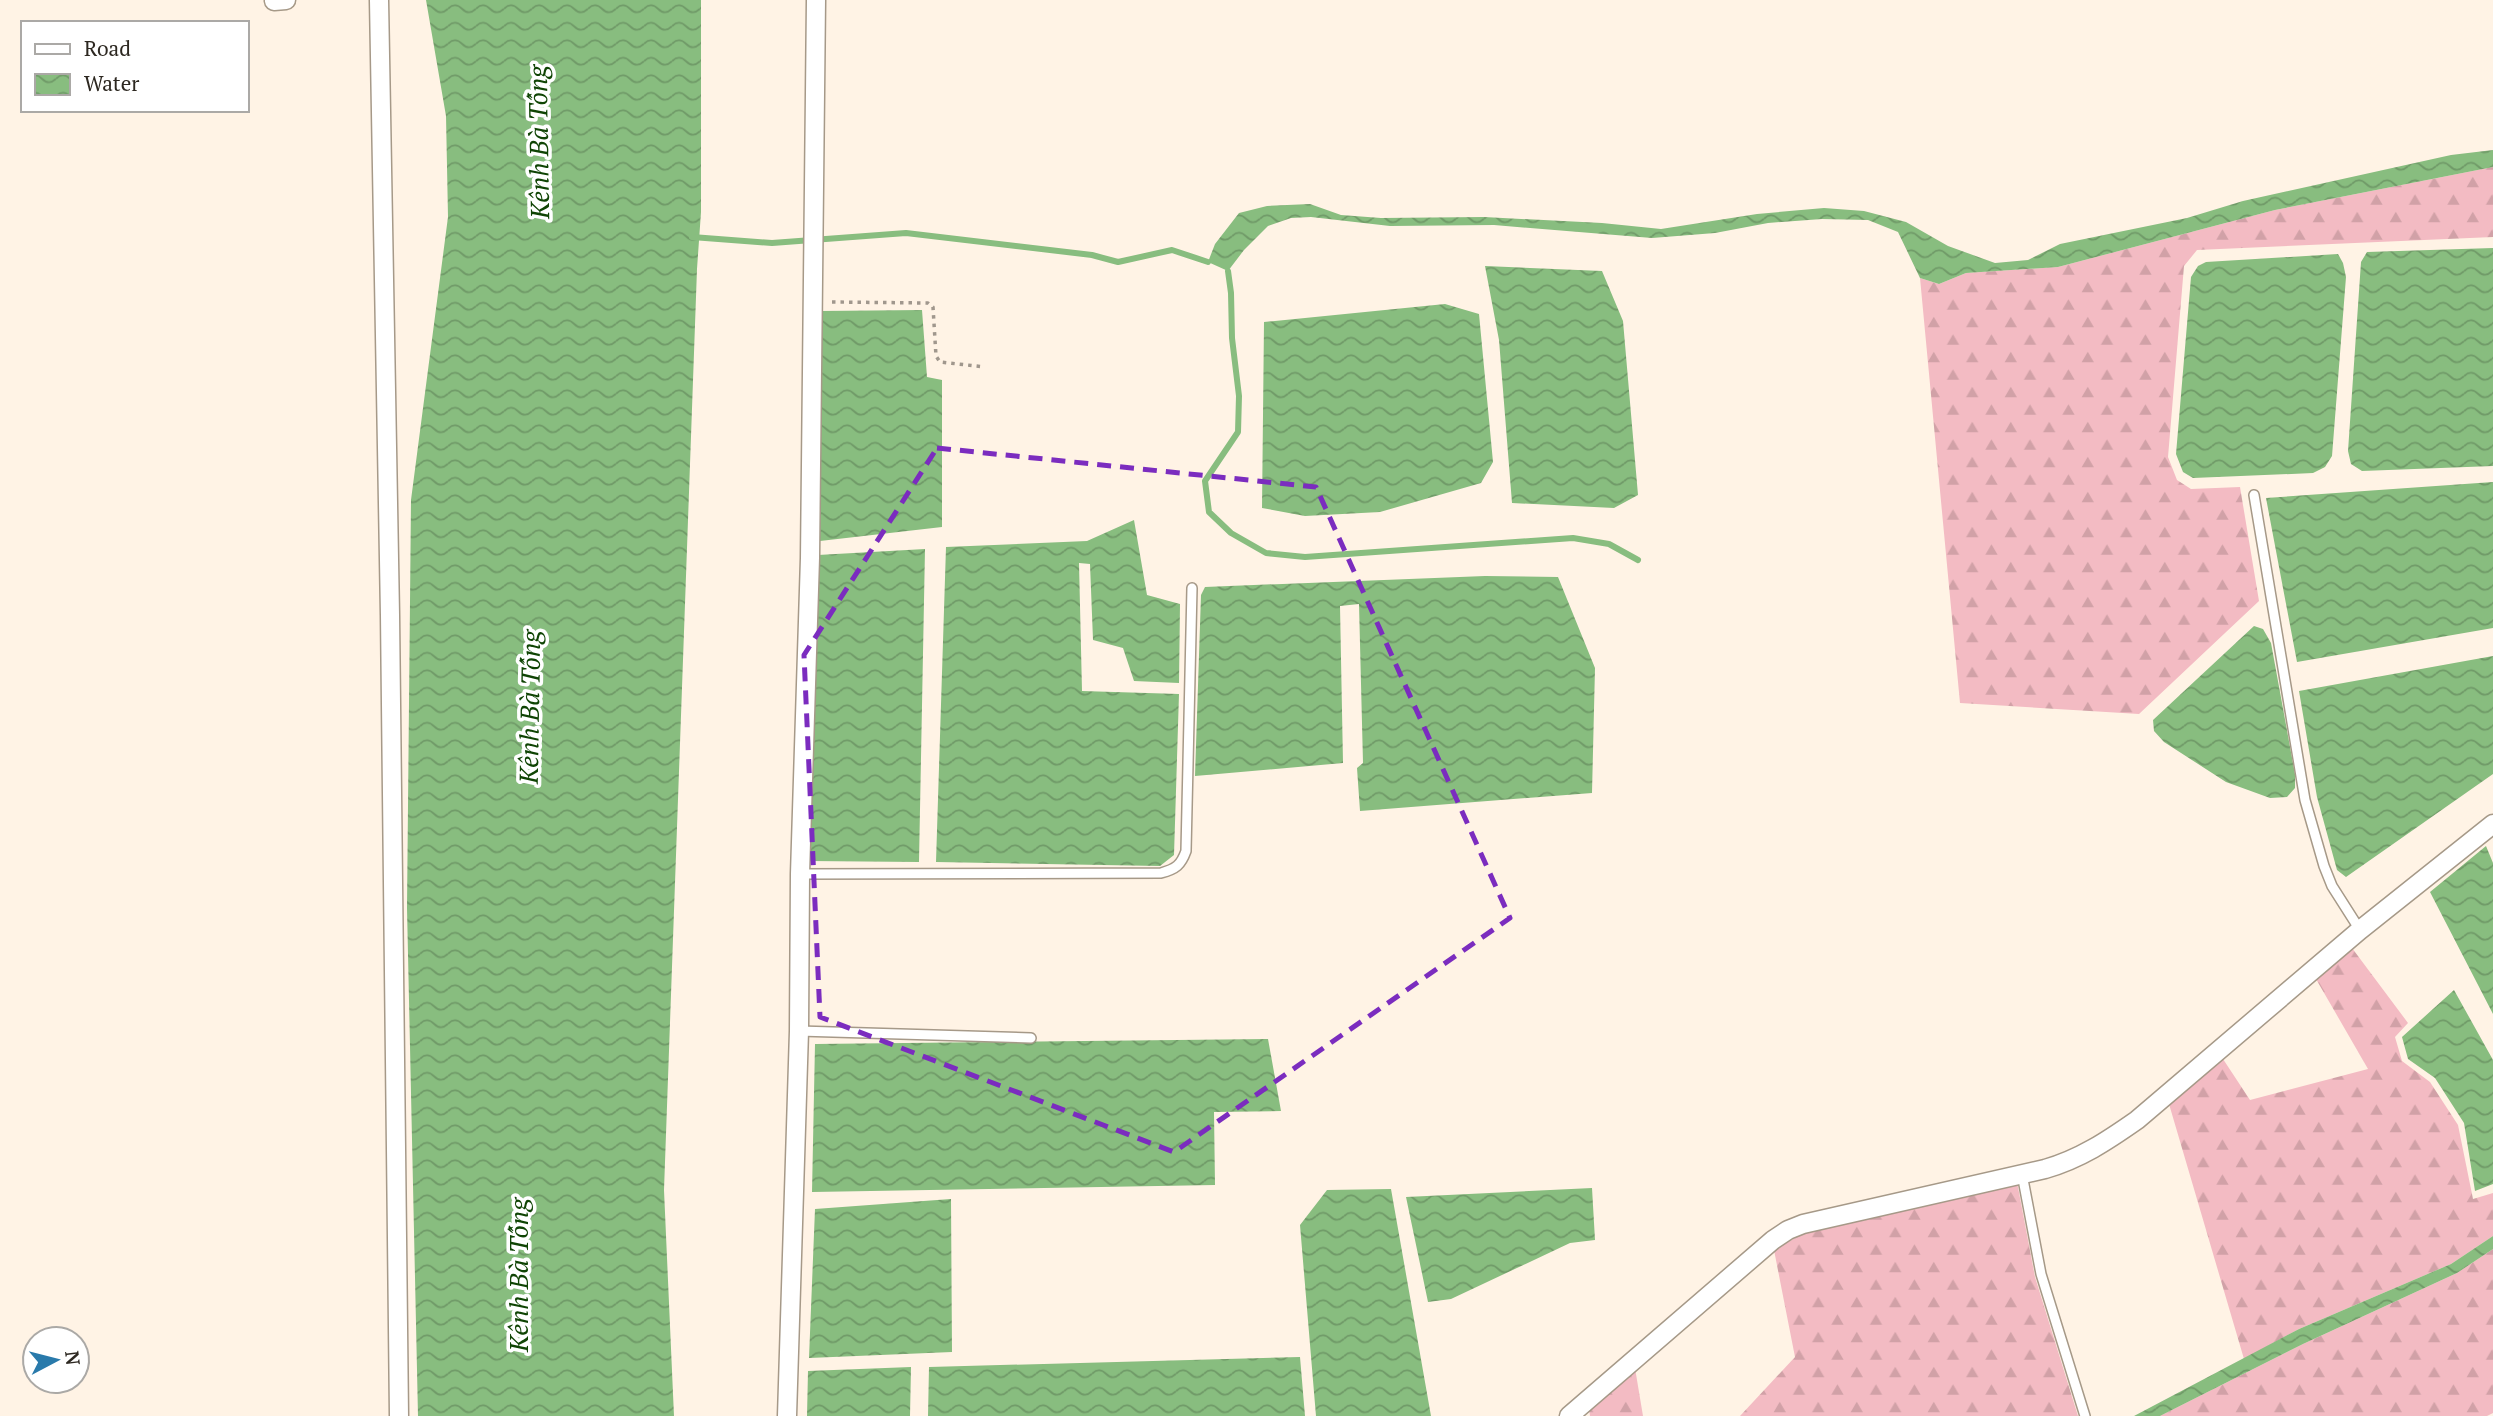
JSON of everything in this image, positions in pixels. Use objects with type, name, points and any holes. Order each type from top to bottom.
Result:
[{"type":"street","points":[[274,1],[286,0]]},
{"type":"street","points":[[379,0],[390,601],[399,1416]]},
{"type":"street","points":[[787,1416],[810,558],[816,0]]},
{"type":"street","points":[[1569,1416],[1787,1230],[2074,1160],[2127,1127],[2360,930],[2493,824]]},
{"type":"lane","points":[[2254,495],[2305,800],[2332,886],[2360,930]]},
{"type":"lane","points":[[800,874],[1161,873],[1173,870],[1182,863],[1186,851],[1192,588]]},
{"type":"lane","points":[[799,1031],[1031,1038]]},
{"type":"lane","points":[[2022,1174],[2040,1274],[2085,1416]]},
{"type":"path","points":[[811,302],[928,303],[933,307],[936,356],[940,362],[985,367]]},
{"type":"highlighted area","points":[[937,448],[1316,487],[1510,918],[1174,1152],[820,1017],[804,655]]},
{"type":"green space","points":[[2493,167],[2493,237],[2197,250],[2184,266],[2168,457],[2177,480],[2191,489],[2240,487],[2259,601],[2139,714],[1960,703],[1920,278],[1939,284],[1966,273],[2058,267],[2275,210]]},
{"type":"green space","points":[[2352,948],[2408,1023],[2395,1037],[2402,1061],[2430,1082],[2458,1125],[2473,1199],[2493,1193],[2493,1236],[2451,1264],[2299,1329],[2244,1359],[2169,1104],[2223,1059],[2250,1100],[2368,1069],[2316,979]]},
{"type":"green space","points":[[2017,1182],[2035,1277],[2078,1416],[1740,1416],[1795,1357],[1774,1250],[1811,1229]]},
{"type":"green space","points":[[2493,1249],[2493,1413],[2487,1416],[2160,1416],[2303,1344],[2457,1273]]},
{"type":"green space","points":[[1635,1368],[1643,1416],[1590,1416],[1589,1409]]},
{"type":"water","name":"Kênh Bà Tống","points":[[426,0],[701,0],[701,212],[664,1190],[674,1416],[418,1416],[407,908],[411,500],[448,217],[446,116]]},
{"type":"water","points":[[2493,150],[2493,167],[2275,210],[2058,267],[1966,273],[1939,284],[1920,278],[1898,232],[1868,220],[1822,219],[1768,223],[1715,233],[1652,238],[1494,225],[1390,226],[1311,217],[1291,218],[1268,226],[1228,271],[1208,262],[1215,244],[1239,213],[1267,206],[1310,204],[1341,215],[1381,218],[1484,217],[1661,229],[1757,214],[1824,208],[1864,211],[1906,222],[1948,246],[1995,263],[2028,260],[2060,244],[2187,218],[2243,201],[2451,155]]},
{"type":"water","points":[[2493,248],[2493,466],[2362,471],[2351,464],[2348,451],[2361,262],[2367,252]]},
{"type":"water","points":[[2338,254],[2346,277],[2332,456],[2325,467],[2313,473],[2193,478],[2183,472],[2176,454],[2191,277],[2198,266],[2206,262]]},
{"type":"water","points":[[1485,266],[1602,271],[1623,321],[1638,495],[1614,508],[1512,503],[1499,340]]},
{"type":"water","points":[[1445,304],[1479,314],[1493,462],[1481,483],[1380,512],[1305,516],[1262,508],[1264,322]]},
{"type":"water","points":[[922,310],[927,377],[942,380],[942,527],[820,541],[822,311]]},
{"type":"water","points":[[2493,482],[2493,628],[2297,662],[2266,498]]},
{"type":"water","points":[[1134,520],[1147,595],[1180,604],[1179,683],[1134,681],[1123,648],[1093,640],[1090,564],[1079,563],[1082,691],[1179,694],[1174,855],[1160,866],[936,862],[946,547],[1087,541]]},
{"type":"water","points":[[925,549],[919,862],[809,861],[818,555]]},
{"type":"water","points":[[1485,576],[1558,577],[1595,668],[1592,793],[1360,811],[1357,768],[1363,763],[1359,604],[1340,606],[1343,763],[1195,776],[1201,595],[1205,587]]},
{"type":"water","points":[[2254,626],[2263,629],[2271,643],[2295,774],[2295,788],[2287,797],[2270,798],[2226,782],[2164,742],[2154,731],[2153,720]]},
{"type":"water","points":[[2493,656],[2493,774],[2346,877],[2337,870],[2317,797],[2299,691]]},
{"type":"water","points":[[2486,846],[2493,863],[2493,1014],[2430,892]]},
{"type":"water","points":[[2454,990],[2493,1060],[2493,1184],[2475,1191],[2464,1123],[2435,1078],[2408,1059],[2402,1037]]},
{"type":"water","points":[[1268,1039],[1281,1111],[1214,1112],[1215,1185],[812,1192],[815,1044]]},
{"type":"water","points":[[1592,1188],[1595,1240],[1570,1243],[1451,1299],[1428,1302],[1406,1197]]},
{"type":"water","points":[[1391,1189],[1431,1416],[1316,1416],[1300,1225],[1327,1190]]},
{"type":"water","points":[[951,1199],[952,1352],[809,1358],[815,1209]]},
{"type":"water","points":[[2493,1236],[2493,1249],[2457,1273],[2303,1344],[2160,1416],[2134,1416],[2299,1329],[2451,1264]]},
{"type":"water","points":[[1300,1357],[1305,1416],[928,1416],[929,1367]]},
{"type":"water","points":[[911,1367],[910,1416],[807,1416],[808,1371]]},
{"type":"waterway","points":[[692,237],[772,243],[906,233],[1092,255],[1118,262],[1172,250],[1208,262]]},
{"type":"waterway","points":[[1228,271],[1239,396],[1238,432],[1205,481],[1209,512],[1231,533],[1266,553],[1305,557],[1573,538],[1609,544],[1638,560]]}]
